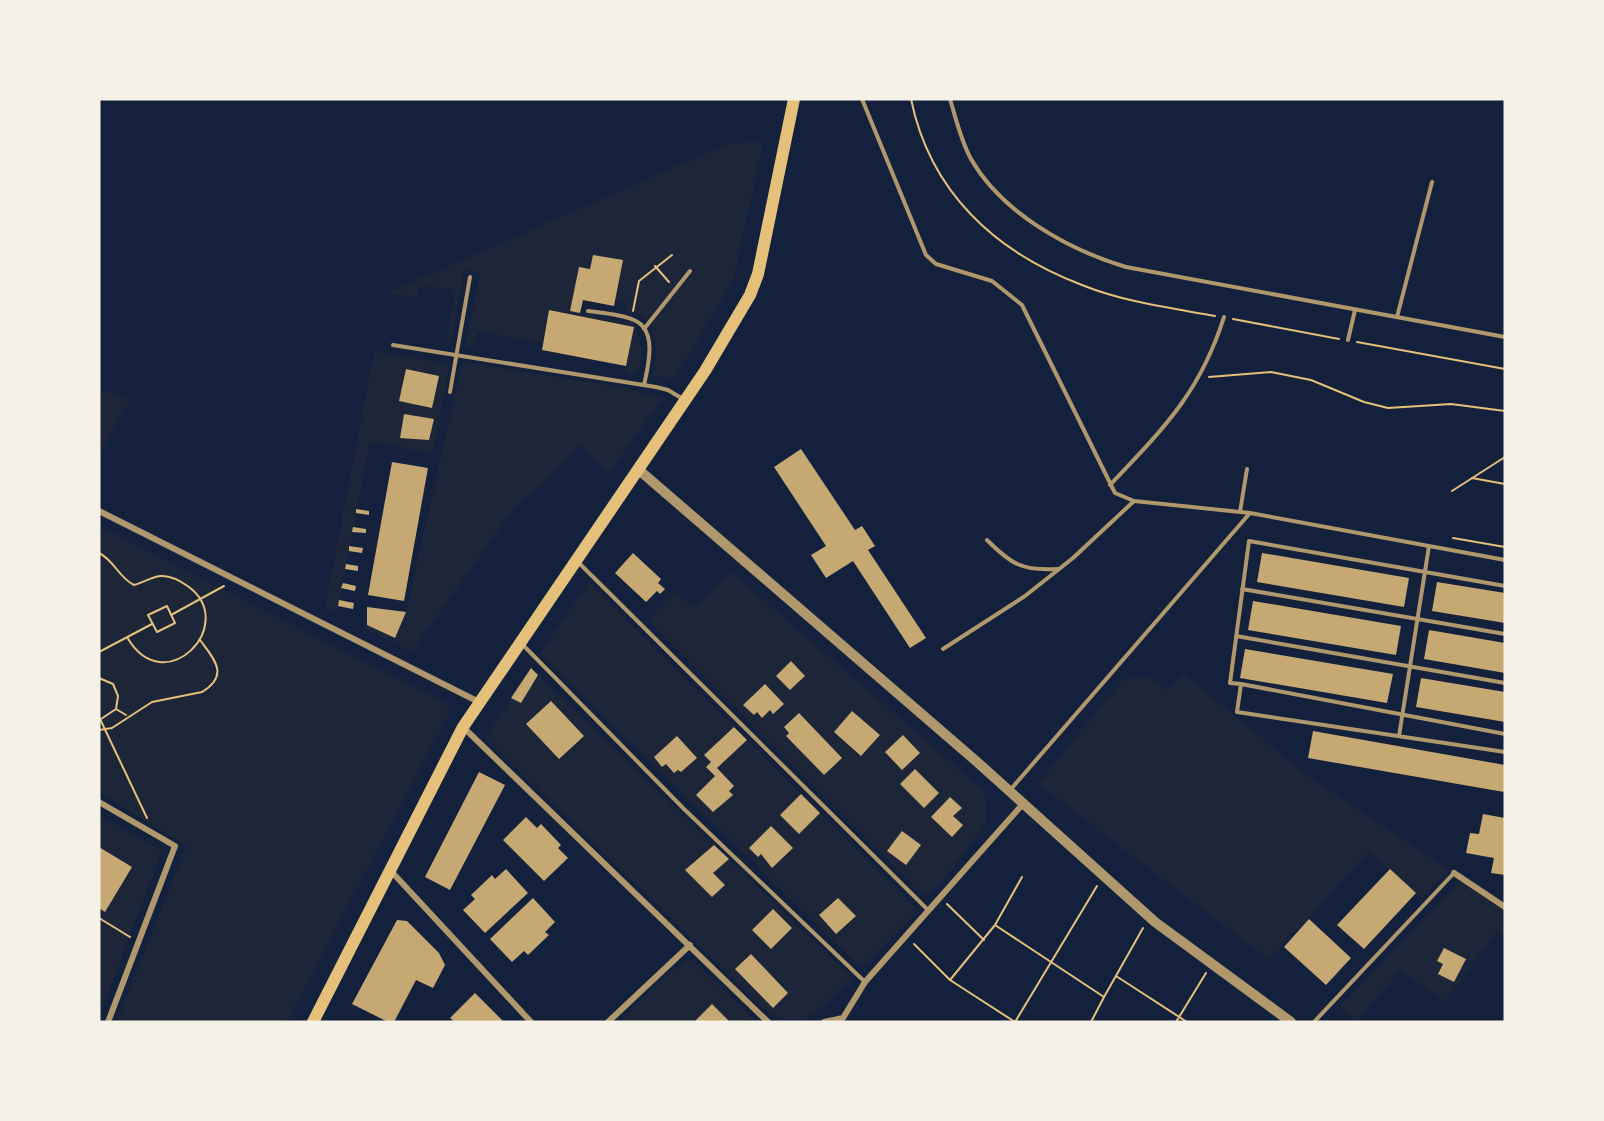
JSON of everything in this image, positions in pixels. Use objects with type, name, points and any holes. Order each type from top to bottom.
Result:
[{"type":"main road","points":[[312,1022],[463,727],[478,702],[639,470],[750,295],[758,274],[794,99]]},
{"type":"street","points":[[639,470],[1150,917],[1291,1022]]},
{"type":"street","points":[[99,511],[478,702]]},
{"type":"street","points":[[463,727],[768,1022]]},
{"type":"street","points":[[99,802],[175,846],[108,1022]]},
{"type":"street","points":[[824,1022],[844,1021],[866,982],[1022,805]]},
{"type":"street","points":[[390,869],[531,1022]]},
{"type":"street","points":[[1454,873],[1505,907]]},
{"type":"street","points":[[608,1022],[690,945]]},
{"type":"lane","points":[[862,99],[926,255],[936,264],[992,281],[1022,305],[1115,493],[1134,501],[1250,513],[1505,560]]},
{"type":"lane","points":[[950,99],[971,160],[996,192],[1028,219],[1094,258],[1126,267],[1505,337]]},
{"type":"lane","points":[[1397,317],[1432,182]]},
{"type":"lane","points":[[644,329],[690,271]]},
{"type":"lane","points":[[450,392],[470,277]]},
{"type":"lane","points":[[588,310],[632,320],[644,329],[650,359],[644,385]]},
{"type":"lane","points":[[1348,340],[1355,310]]},
{"type":"lane","points":[[1110,485],[1161,432],[1198,378],[1209,360],[1224,318]]},
{"type":"lane","points":[[393,345],[644,385],[668,390],[685,400]]},
{"type":"lane","points":[[1240,512],[1247,469]]},
{"type":"lane","points":[[943,649],[1025,596],[1059,569],[1134,501]]},
{"type":"lane","points":[[1008,792],[1250,513]]},
{"type":"lane","points":[[987,540],[1009,562],[1029,568],[1059,569]]},
{"type":"lane","points":[[1505,586],[1249,541],[1230,683],[1505,734]]},
{"type":"lane","points":[[1399,736],[1429,546]]},
{"type":"lane","points":[[576,559],[930,911]]},
{"type":"lane","points":[[1242,589],[1505,634]]},
{"type":"lane","points":[[1236,636],[1505,683]]},
{"type":"lane","points":[[519,641],[684,810],[866,982]]},
{"type":"lane","points":[[1241,684],[1237,712],[1505,753]]},
{"type":"lane","points":[[1314,1022],[1454,873]]},
{"type":"path","points":[[632,320],[639,281],[655,266],[672,255]]},
{"type":"path","points":[[655,266],[676,290]]},
{"type":"path","points":[[1198,378],[1251,371],[1271,372],[1311,380],[1364,402],[1388,408],[1450,404],[1505,413]]},
{"type":"path","points":[[1452,491],[1505,457]]},
{"type":"path","points":[[1472,478],[1505,484]]},
{"type":"path","points":[[1453,538],[1505,547]]},
{"type":"path","points":[[99,553],[107,557],[128,582],[134,585],[159,576],[169,577],[191,588],[200,599],[206,616],[200,640],[180,658],[153,662],[139,655],[127,638]]},
{"type":"path","points":[[171,615],[236,579]]},
{"type":"path","points":[[167,606],[171,615],[175,623],[157,632],[148,615],[167,606]]},
{"type":"path","points":[[99,652],[153,624]]},
{"type":"path","points":[[99,730],[120,723],[127,716],[152,702],[202,692],[214,683],[218,669],[200,640]]},
{"type":"path","points":[[99,678],[107,680],[117,690],[116,709],[100,719],[154,834]]},
{"type":"path","points":[[116,709],[127,716]]},
{"type":"path","points":[[907,937],[950,980],[1015,1022],[1103,876]]},
{"type":"path","points":[[950,980],[995,926],[1022,877]]},
{"type":"path","points":[[941,898],[984,940]]},
{"type":"path","points":[[1091,1022],[1150,917]]},
{"type":"path","points":[[99,918],[138,942]]},
{"type":"path","points":[[995,926],[1104,997]]},
{"type":"path","points":[[1176,1022],[1212,964]]},
{"type":"path","points":[[1116,976],[1188,1022]]},
{"type":"shaded area","points":[[761,141],[762,151],[733,280],[675,379],[653,376],[656,350],[650,328],[639,314],[625,312],[626,302],[615,303],[623,261],[590,269],[579,268],[571,311],[634,323],[642,349],[640,369],[632,374],[625,374],[634,327],[550,310],[543,343],[478,332],[473,347],[467,347],[480,273],[464,270],[451,342],[447,341],[455,290],[420,286],[418,297],[385,294],[727,144]]},
{"type":"shaded area","points":[[374,352],[450,364],[433,453],[370,442],[337,614],[325,608]]},
{"type":"shaded area","points":[[462,362],[622,387],[662,399],[609,474],[580,445],[541,485],[515,507],[412,651],[364,628],[367,625],[395,638],[406,612]]},
{"type":"shaded area","points":[[110,391],[130,401],[99,455],[99,392]]},
{"type":"shaded area","points":[[99,526],[445,703],[450,712],[287,1022],[117,1022],[186,846],[99,792]]},
{"type":"shaded area","points":[[731,572],[983,790],[987,809],[983,828],[937,888],[930,893],[921,893],[648,620],[675,592],[694,608]]},
{"type":"shaded area","points":[[589,582],[914,907],[916,914],[867,963],[858,965],[540,654]]},
{"type":"shaded area","points":[[531,668],[852,978],[822,1007],[802,1019],[791,1020],[778,1017],[764,1009],[485,738]]},
{"type":"shaded area","points":[[1183,673],[1308,776],[1449,870],[1422,898],[1369,852],[1269,960],[1038,784],[1121,682],[1127,678],[1145,677],[1167,690]]},
{"type":"shaded area","points":[[99,815],[162,851],[99,1018]]},
{"type":"shaded area","points":[[1462,879],[1505,908],[1505,938],[1497,932],[1445,1001],[1400,971],[1357,1021],[1339,1007]]},
{"type":"shaded area","points":[[688,960],[694,961],[757,1022],[618,1022],[671,971]]},
{"type":"building","points":[[593,255],[623,260],[614,306],[583,300],[580,313],[570,311],[579,267],[590,269]]},
{"type":"building","points":[[549,310],[634,327],[626,366],[542,350]]},
{"type":"building","points":[[406,369],[439,376],[432,408],[399,401]]},
{"type":"building","points":[[404,414],[434,419],[429,440],[400,438]]},
{"type":"building","points":[[801,449],[855,530],[862,526],[875,546],[868,550],[926,638],[910,648],[853,561],[826,578],[811,555],[826,546],[774,467]]},
{"type":"building","points":[[392,462],[428,468],[404,601],[368,595]]},
{"type":"building","points":[[356,509],[369,511],[369,515],[356,513]]},
{"type":"building","points":[[353,527],[366,529],[366,533],[352,532]]},
{"type":"building","points":[[349,546],[363,548],[362,553],[349,551]]},
{"type":"building","points":[[633,553],[661,579],[658,583],[665,589],[660,594],[657,591],[646,602],[615,573]]},
{"type":"building","points":[[1262,553],[1409,578],[1404,607],[1257,582]]},
{"type":"building","points":[[346,564],[358,566],[358,571],[345,569]]},
{"type":"building","points":[[1437,582],[1505,593],[1505,623],[1432,611]]},
{"type":"building","points":[[343,583],[356,586],[355,591],[341,588]]},
{"type":"building","points":[[339,600],[354,603],[353,609],[338,606]]},
{"type":"building","points":[[1253,601],[1401,626],[1396,655],[1248,630]]},
{"type":"building","points":[[367,607],[406,612],[395,638],[367,625]]},
{"type":"building","points":[[1429,630],[1505,643],[1505,673],[1424,659]]},
{"type":"building","points":[[1245,649],[1393,674],[1387,703],[1240,678]]},
{"type":"building","points":[[791,661],[805,676],[790,690],[776,676]]},
{"type":"building","points":[[531,668],[538,675],[521,703],[511,698]]},
{"type":"building","points":[[1421,678],[1505,692],[1505,722],[1416,707]]},
{"type":"building","points":[[765,684],[784,704],[773,714],[770,710],[762,718],[757,712],[754,715],[743,705]]},
{"type":"building","points":[[551,701],[584,736],[559,759],[526,724]]},
{"type":"building","points":[[852,711],[880,735],[861,756],[834,732]]},
{"type":"building","points":[[799,713],[842,758],[824,775],[786,736],[789,733],[784,727]]},
{"type":"building","points":[[734,727],[747,740],[717,768],[734,786],[729,791],[733,795],[713,812],[696,795],[715,776],[706,767],[711,762],[704,755]]},
{"type":"building","points":[[1313,731],[1505,765],[1504,792],[1308,758]]},
{"type":"building","points":[[903,735],[920,753],[902,770],[885,752]]},
{"type":"building","points":[[677,736],[697,758],[681,772],[678,770],[674,773],[666,764],[662,767],[654,757]]},
{"type":"building","points":[[915,769],[939,793],[924,808],[900,784]]},
{"type":"building","points":[[479,772],[505,785],[450,890],[425,877]]},
{"type":"building","points":[[801,794],[820,813],[799,834],[780,815]]},
{"type":"building","points":[[950,797],[962,808],[953,816],[963,825],[952,837],[931,817]]},
{"type":"building","points":[[1483,814],[1505,818],[1505,875],[1491,873],[1494,858],[1466,853],[1470,833],[1479,834]]},
{"type":"building","points":[[526,817],[537,828],[541,824],[561,845],[558,848],[568,858],[544,881],[503,840]]},
{"type":"building","points":[[771,826],[793,848],[772,868],[761,854],[758,857],[749,848]]},
{"type":"building","points":[[902,831],[921,845],[906,865],[887,851]]},
{"type":"building","points":[[714,845],[729,859],[713,873],[725,885],[712,897],[685,870]]},
{"type":"building","points":[[99,847],[132,867],[105,912],[99,908]]},
{"type":"building","points":[[506,869],[528,893],[485,933],[463,910],[475,899],[471,895],[492,875],[495,879]]},
{"type":"building","points":[[1390,869],[1416,893],[1364,949],[1337,925]]},
{"type":"building","points":[[533,898],[555,922],[545,932],[549,935],[528,955],[524,951],[512,962],[490,939]]},
{"type":"building","points":[[838,898],[856,916],[836,934],[819,915]]},
{"type":"building","points":[[773,909],[792,928],[771,949],[752,930]]},
{"type":"building","points":[[1309,919],[1351,958],[1326,985],[1284,947]]},
{"type":"building","points":[[397,920],[407,921],[439,953],[445,965],[433,988],[416,980],[394,1022],[388,1022],[352,1004]]},
{"type":"building","points":[[1444,948],[1466,959],[1454,982],[1438,974],[1443,964],[1437,961]]},
{"type":"building","points":[[751,954],[788,993],[773,1008],[735,969]]},
{"type":"building","points":[[475,993],[504,1022],[455,1022],[450,1018]]},
{"type":"building","points":[[712,1004],[730,1022],[694,1022]]}]
